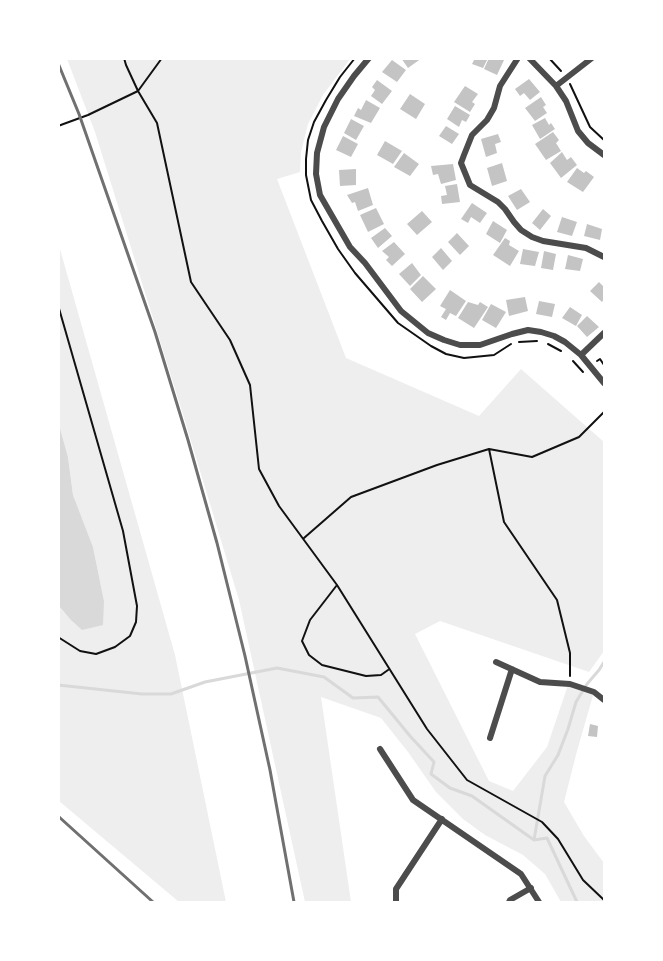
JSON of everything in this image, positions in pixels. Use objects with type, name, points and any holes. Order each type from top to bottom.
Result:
[{"type":"street","points":[[369,58],[338,99],[325,125],[317,153],[316,174],[320,195],[350,247],[401,311],[428,333],[460,345],[480,345],[528,330],[541,332],[565,342],[581,355],[604,383]]},
{"type":"street","points":[[518,58],[500,86],[494,108],[487,120],[472,135],[464,155],[461,163],[470,185],[498,202],[521,230],[532,237],[586,248],[604,257]]},
{"type":"street","points":[[529,58],[556,86],[566,101],[578,131],[588,143],[604,155]]},
{"type":"street","points":[[556,86],[592,58]]},
{"type":"street","points":[[581,355],[604,333]]},
{"type":"street","points":[[496,662],[540,682],[570,684],[594,692],[604,700]]},
{"type":"street","points":[[490,738],[512,669]]},
{"type":"street","points":[[381,749],[414,800],[521,874],[539,903]]},
{"type":"street","points":[[396,903],[396,889],[442,819]]},
{"type":"street","points":[[508,903],[531,888]]},
{"type":"path","points":[[124,58],[138,91],[157,123],[191,282],[230,340],[250,385],[259,469],[279,506],[337,585],[427,729],[467,780],[542,822],[558,839],[583,880],[604,900]]},
{"type":"path","points":[[58,126],[87,116],[138,91],[162,58]]},
{"type":"path","points":[[355,58],[340,78],[314,122],[308,140],[306,159],[306,175],[311,200],[338,249],[355,273],[398,323],[430,346],[446,354],[464,358],[494,355],[514,342],[542,341],[567,355],[582,372],[600,359],[604,365]]},
{"type":"path","points":[[549,58],[561,71]]},
{"type":"path","points":[[570,84],[590,127],[604,140]]},
{"type":"path","points":[[58,305],[123,531],[137,606],[136,622],[130,636],[115,647],[96,654],[80,651],[58,637]]},
{"type":"path","points":[[304,538],[351,497],[437,465],[489,449],[532,457],[579,437],[604,412]]},
{"type":"path","points":[[489,449],[504,522],[557,600],[570,653],[570,684]]},
{"type":"path","points":[[337,585],[310,620],[302,641],[309,655],[322,665],[366,676],[381,675],[389,669]]},
{"type":"shaded area","points":[[67,59],[350,59],[323,95],[308,124],[301,152],[300,172],[277,179],[346,358],[479,416],[521,369],[604,442],[604,651],[589,672],[440,621],[415,634],[489,781],[513,791],[547,747],[568,685],[594,692],[564,802],[584,836],[604,863],[604,902],[561,902],[545,874],[523,855],[485,835],[463,819],[436,792],[381,718],[321,697],[351,902],[305,902],[239,600],[95,132]]},
{"type":"shaded area","points":[[58,242],[175,655],[226,902],[179,902],[59,801],[59,606],[70,619],[104,601],[93,547],[73,495],[68,457],[59,425]]},
{"type":"shaded area","points":[[59,425],[68,457],[73,495],[93,547],[104,601],[103,625],[82,630],[59,606]]},
{"type":"building","points":[[401,58],[422,58],[408,68]]},
{"type":"building","points":[[475,58],[488,58],[483,68],[472,64]]},
{"type":"building","points":[[489,58],[505,58],[497,75],[484,69]]},
{"type":"building","points":[[392,60],[406,70],[397,82],[382,72]]},
{"type":"building","points":[[529,79],[540,92],[530,100],[524,93],[520,96],[515,89]]},
{"type":"building","points":[[377,80],[392,91],[382,104],[371,96],[375,90],[372,87]]},
{"type":"building","points":[[465,86],[478,94],[472,102],[475,104],[470,112],[454,102]]},
{"type":"building","points":[[410,94],[425,104],[416,119],[400,109]]},
{"type":"building","points":[[541,97],[546,105],[543,107],[547,113],[535,121],[525,108]]},
{"type":"building","points":[[366,100],[380,108],[371,123],[354,116],[358,108],[361,110]]},
{"type":"building","points":[[455,106],[470,115],[466,122],[462,120],[459,127],[447,119]]},
{"type":"building","points":[[545,118],[555,129],[540,139],[532,125]]},
{"type":"building","points":[[351,119],[364,126],[356,140],[344,133]]},
{"type":"building","points":[[446,126],[459,134],[452,144],[439,136]]},
{"type":"building","points":[[553,132],[559,140],[556,143],[561,151],[546,160],[535,144]]},
{"type":"building","points":[[498,134],[501,142],[495,144],[497,153],[486,157],[481,139]]},
{"type":"building","points":[[343,136],[358,144],[351,157],[336,150]]},
{"type":"building","points":[[385,141],[402,151],[393,164],[377,155]]},
{"type":"building","points":[[562,152],[567,160],[571,157],[577,165],[561,178],[550,163]]},
{"type":"building","points":[[404,153],[419,164],[410,176],[394,167]]},
{"type":"building","points":[[502,163],[507,181],[492,186],[487,168]]},
{"type":"building","points":[[453,164],[456,180],[441,184],[438,174],[433,175],[431,166]]},
{"type":"building","points":[[577,168],[594,177],[583,192],[567,182]]},
{"type":"building","points":[[356,169],[356,185],[340,186],[339,170]]},
{"type":"building","points":[[457,184],[460,202],[442,204],[441,196],[447,195],[445,186]]},
{"type":"building","points":[[368,188],[373,205],[358,211],[355,202],[352,203],[347,195]]},
{"type":"building","points":[[521,189],[530,202],[517,210],[508,196]]},
{"type":"building","points":[[472,203],[487,213],[480,223],[471,217],[468,223],[461,219]]},
{"type":"building","points":[[376,208],[384,224],[368,232],[360,215]]},
{"type":"building","points":[[543,209],[551,216],[540,230],[532,223]]},
{"type":"building","points":[[422,211],[432,222],[417,235],[407,224]]},
{"type":"building","points":[[562,217],[577,222],[572,236],[557,232]]},
{"type":"building","points":[[493,221],[507,230],[500,243],[486,234]]},
{"type":"building","points":[[587,224],[602,229],[600,240],[584,236]]},
{"type":"building","points":[[385,228],[392,236],[378,248],[371,238]]},
{"type":"building","points":[[457,233],[469,246],[460,255],[448,242]]},
{"type":"building","points":[[505,238],[510,241],[509,245],[519,251],[510,266],[493,255]]},
{"type":"building","points":[[394,242],[405,254],[392,266],[386,260],[389,257],[382,251]]},
{"type":"building","points":[[441,248],[452,261],[443,270],[432,257]]},
{"type":"building","points":[[523,249],[539,252],[535,266],[520,264]]},
{"type":"building","points":[[544,251],[556,254],[553,270],[541,268]]},
{"type":"building","points":[[568,255],[583,259],[580,271],[565,269]]},
{"type":"building","points":[[412,263],[421,275],[410,286],[399,274]]},
{"type":"building","points":[[423,276],[436,289],[422,302],[410,289]]},
{"type":"building","points":[[599,282],[604,287],[602,302],[590,291]]},
{"type":"building","points":[[450,290],[466,301],[456,316],[450,313],[446,320],[441,317],[446,309],[440,306]]},
{"type":"building","points":[[525,297],[528,311],[509,316],[506,300]]},
{"type":"building","points":[[539,301],[555,304],[552,317],[536,314]]},
{"type":"building","points":[[468,302],[478,305],[480,302],[488,307],[474,328],[458,318]]},
{"type":"building","points":[[491,304],[506,312],[496,328],[482,320]]},
{"type":"building","points":[[570,307],[582,315],[576,326],[562,318]]},
{"type":"building","points":[[587,316],[599,327],[587,337],[577,326]]},
{"type":"building","points":[[590,724],[598,726],[597,737],[588,736]]},
{"type":"waterway","points":[[534,840],[545,776],[558,755],[576,702],[604,662]]},
{"type":"waterway","points":[[58,685],[142,694],[171,694],[205,682],[277,668],[324,677],[353,698],[378,697],[434,762],[431,774],[450,788],[472,796],[534,840],[547,838],[577,902]]},
{"type":"railway","points":[[58,63],[79,114],[155,332],[217,543],[270,770],[294,902]]},
{"type":"railway","points":[[58,816],[153,902]]}]
